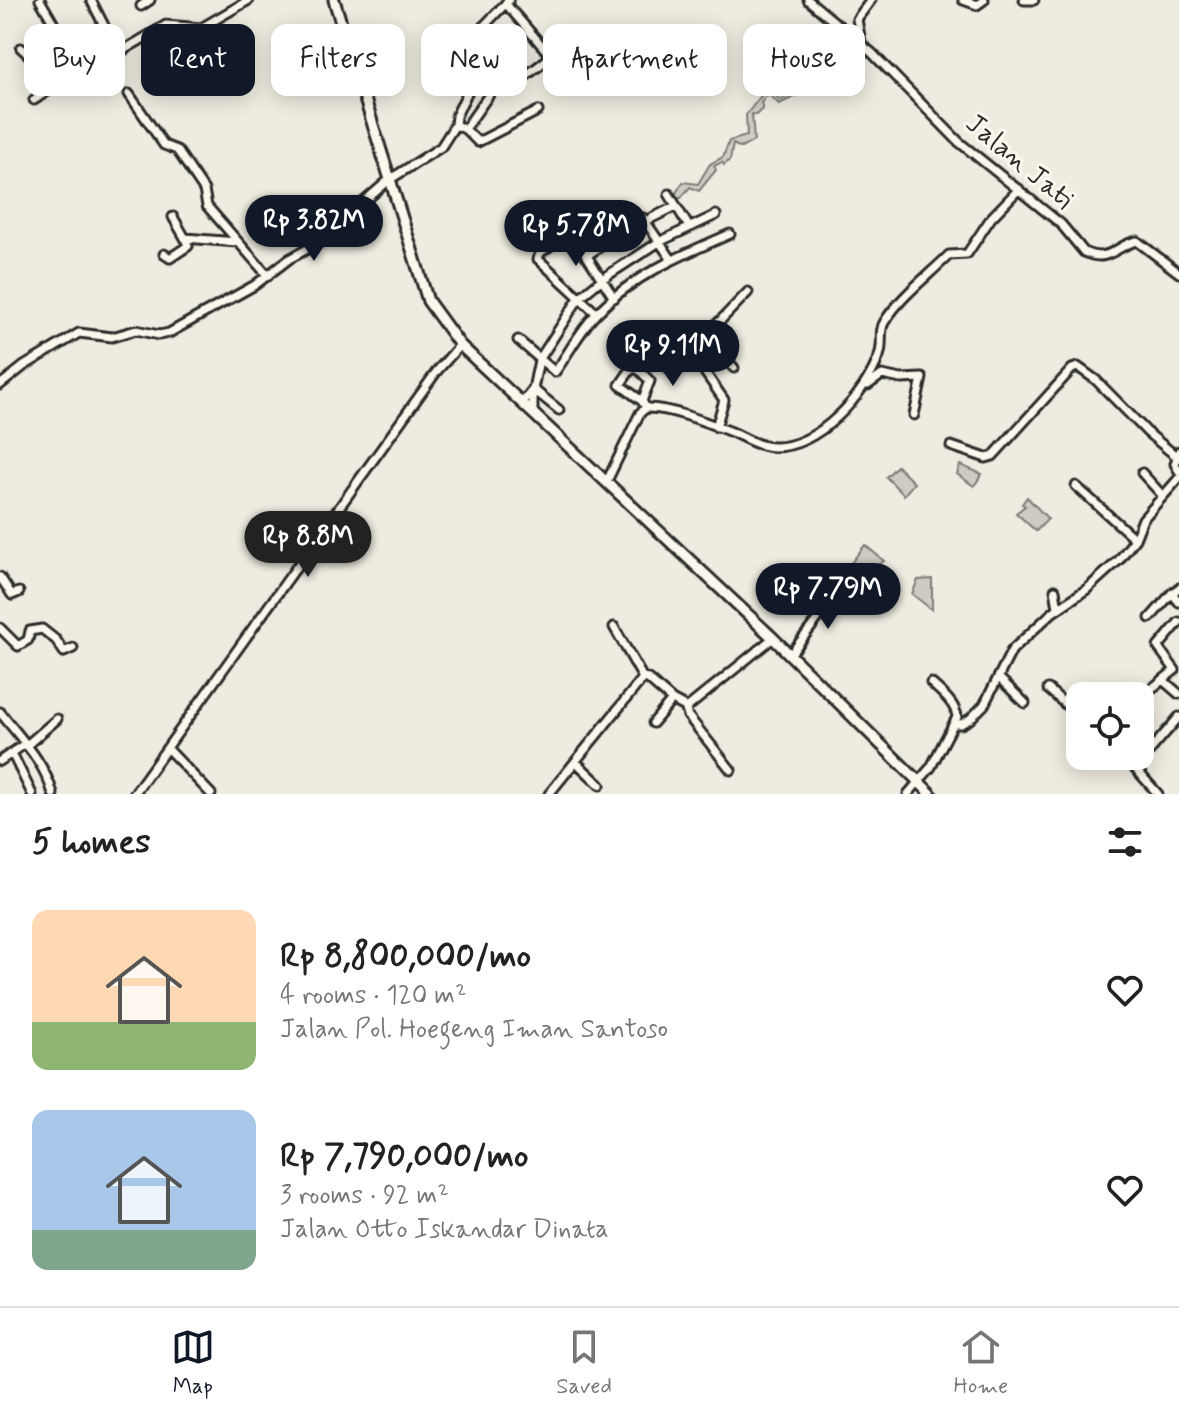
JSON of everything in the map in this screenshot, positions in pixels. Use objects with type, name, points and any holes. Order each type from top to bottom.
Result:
[{"type":"main road","points":[[334,0],[428,301],[460,345],[773,638],[931,794]]},
{"type":"street","points":[[40,0],[54,24]]},
{"type":"street","points":[[91,0],[103,24]]},
{"type":"street","points":[[141,6],[150,0]]},
{"type":"street","points":[[125,49],[166,25],[201,28],[249,0]]},
{"type":"street","name":"Jalan Jati","points":[[808,0],[838,24]]},
{"type":"street","points":[[857,24],[871,0]]},
{"type":"street","points":[[963,0],[977,5],[984,0]]},
{"type":"street","points":[[1024,0],[1034,0]]},
{"type":"street","points":[[0,385],[24,366],[79,333],[112,337],[136,330],[163,335],[268,276],[289,259],[329,237],[389,180],[441,147],[455,125],[456,116],[481,64],[477,51],[480,30],[508,2],[525,24]]},
{"type":"street","points":[[527,26],[550,55],[527,75]]},
{"type":"street","points":[[21,48],[24,51]]},
{"type":"street","name":"Jalan Jati","points":[[865,48],[959,142],[1061,224],[1089,255],[1114,254],[1134,241],[1157,254],[1179,273]]},
{"type":"street","points":[[129,94],[164,145],[177,150],[204,190],[207,206],[268,276]]},
{"type":"street","points":[[34,100],[40,96]]},
{"type":"street","points":[[465,129],[488,96]]},
{"type":"street","points":[[455,125],[465,129],[478,142],[538,111]]},
{"type":"street","points":[[864,389],[874,372],[883,345],[883,323],[895,307],[949,255],[967,254],[991,218],[1019,189]]},
{"type":"street","points":[[669,194],[689,227]]},
{"type":"street","points":[[646,221],[676,206]]},
{"type":"street","points":[[533,411],[533,389],[539,360],[579,298],[659,242],[716,215]]},
{"type":"street","points":[[164,254],[170,258],[188,246],[173,217]]},
{"type":"street","points":[[586,256],[642,218],[672,260]]},
{"type":"street","points":[[565,222],[614,298]]},
{"type":"street","points":[[571,231],[540,253],[538,259],[596,313]]},
{"type":"street","points":[[555,372],[596,313],[614,298],[672,260],[730,234]]},
{"type":"street","points":[[185,238],[237,242]]},
{"type":"street","points":[[716,427],[724,400],[689,349],[748,292]]},
{"type":"street","points":[[705,334],[734,368]]},
{"type":"street","points":[[518,340],[563,380]]},
{"type":"street","points":[[134,794],[437,371],[460,345]]},
{"type":"street","points":[[623,351],[631,369]]},
{"type":"street","points":[[661,358],[672,372],[696,360]]},
{"type":"street","points":[[951,446],[986,458],[993,456],[1072,369],[1078,367],[1096,380],[1148,433],[1178,453],[1175,464],[1179,471]]},
{"type":"street","points":[[631,369],[620,385],[644,404],[772,448],[806,442],[882,375],[901,379],[922,378],[914,415]]},
{"type":"street","points":[[607,481],[644,404],[650,381],[638,369],[631,369]]},
{"type":"street","points":[[523,402],[533,389]]},
{"type":"street","points":[[533,389],[559,410]]},
{"type":"street","points":[[1142,473],[1162,495]]},
{"type":"street","points":[[955,724],[970,719],[984,705],[1012,650],[1058,608],[1097,582],[1119,560],[1135,539],[1143,519],[1179,478]]},
{"type":"street","points":[[1076,486],[1135,539]]},
{"type":"street","points":[[0,577],[12,595],[19,592]]},
{"type":"street","points":[[790,655],[819,617],[833,589]]},
{"type":"street","points":[[1055,590],[1058,608]]},
{"type":"street","points":[[1150,618],[1175,591],[1179,602]]},
{"type":"street","points":[[1154,688],[1175,668],[1158,647],[1179,622]]},
{"type":"street","points":[[614,627],[643,678],[685,707],[693,705],[773,638]]},
{"type":"street","points":[[0,628],[18,646],[28,640],[30,631],[42,629],[57,641],[64,652],[73,648]]},
{"type":"street","points":[[549,794],[643,678]]},
{"type":"street","points":[[999,678],[1025,703]]},
{"type":"street","points":[[1164,681],[1179,694]]},
{"type":"street","points":[[908,794],[919,783],[955,724],[956,711],[931,683]]},
{"type":"street","points":[[1048,689],[1066,705]]},
{"type":"street","points":[[653,723],[672,700]]},
{"type":"street","points":[[685,707],[688,716],[731,770]]},
{"type":"street","points":[[0,712],[43,768],[53,794]]},
{"type":"street","points":[[1158,794],[1135,768],[1179,717]]},
{"type":"street","points":[[0,761],[57,719]]},
{"type":"street","points":[[167,748],[211,794]]},
{"type":"street","points":[[12,753],[32,794]]},
{"type":"street","points":[[576,762],[600,785]]},
{"type":"shaded area","points":[[761,96],[766,96],[761,103],[763,108],[756,115],[752,114],[754,141],[741,148],[733,144],[730,160],[724,165],[722,162],[714,166],[716,170],[699,191],[690,187],[681,198],[674,196],[683,182],[698,184],[710,164],[723,157],[729,141],[747,136],[746,115]]},
{"type":"shaded area","points":[[770,96],[780,100],[796,96],[779,104]]},
{"type":"shaded area","points":[[960,465],[982,474],[974,486],[957,474]]},
{"type":"shaded area","points":[[897,466],[914,483],[904,495],[886,477]]},
{"type":"shaded area","points":[[1027,497],[1048,519],[1036,531],[1016,513],[1025,506],[1022,504]]},
{"type":"shaded area","points":[[865,545],[884,561],[866,575],[851,563]]},
{"type":"shaded area","points":[[932,579],[932,610],[912,594],[918,580]]}]
